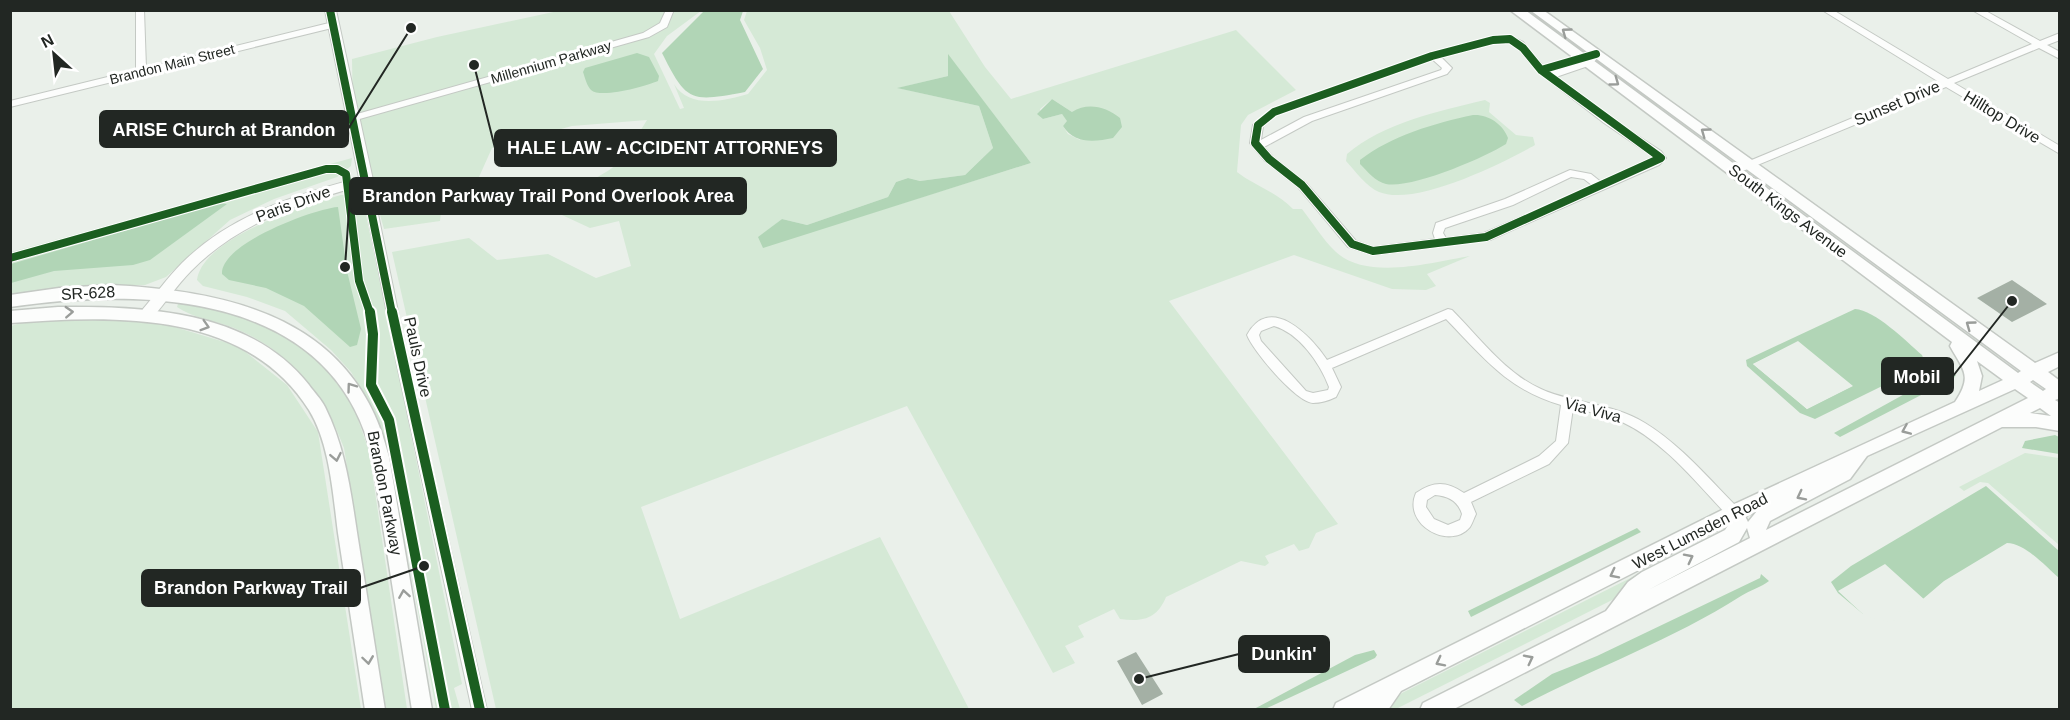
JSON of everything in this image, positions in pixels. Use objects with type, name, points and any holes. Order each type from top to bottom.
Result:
[{"type":"main road","name":"South Kings Avenue","points":[[1516,10],[1750,165],[2059,390]]},
{"type":"main road","name":"South Kings Avenue","points":[[1536,10],[1588,58],[1734,171],[2060,413]]},
{"type":"main road","points":[[1876,276],[1884,291],[1968,356],[1975,384],[1960,407]]},
{"type":"main road","name":"SR-628","points":[[10,301],[104,291],[165,293]]},
{"type":"main road","name":"Brandon Parkway","points":[[165,293],[224,304],[280,325],[327,359],[357,394],[378,444],[422,710]]},
{"type":"main road","points":[[10,317],[88,310],[148,313],[199,324],[249,344],[287,371],[305,389],[318,410],[332,441],[336,459],[375,710]]},
{"type":"main road","name":"West Lumsden Road","points":[[1343,710],[1734,513],[1864,450],[2017,381],[2060,358]]},
{"type":"main road","points":[[1430,710],[1760,540],[2059,390]]},
{"type":"main road","points":[[1997,422],[2036,420],[2060,424]]},
{"type":"main road","points":[[1760,540],[1756,526],[1764,515],[1844,474],[1864,450]]},
{"type":"main road","points":[[1610,617],[1635,588],[1648,578],[1732,536],[1740,524],[1734,513]]},
{"type":"main road","points":[[1375,710],[1395,684]]},
{"type":"street","points":[[140,10],[141,72]]},
{"type":"street","name":"Pauls Drive","points":[[330,10],[403,365],[480,710]]},
{"type":"street","name":"Hilltop Drive","points":[[1826,10],[2060,151]]},
{"type":"street","points":[[1976,10],[2060,56]]},
{"type":"street","name":"Millennium Parkway","points":[[353,118],[646,35],[664,25],[669,12]]},
{"type":"street","name":"Brandon Main Street","points":[[10,104],[333,25]]},
{"type":"street","name":"Sunset Drive","points":[[1734,171],[2060,36]]},
{"type":"street","points":[[1496,38],[1510,39],[1523,46],[1528,57],[1545,73],[1661,158],[1655,163],[1599,186],[1567,204],[1486,237],[1373,251],[1352,244],[1302,185],[1269,159],[1255,142],[1258,125],[1274,112],[1435,56],[1496,38]]},
{"type":"street","points":[[1257,146],[1308,119],[1444,72],[1447,68],[1446,64],[1435,56]]},
{"type":"street","points":[[1545,73],[1588,58]]},
{"type":"street","points":[[1442,243],[1438,233],[1440,226],[1509,202],[1570,173],[1579,173],[1599,186]]},
{"type":"street","name":"Paris Drive","points":[[148,313],[192,262],[240,225],[285,203],[366,180]]},
{"type":"street","name":"Via Viva","points":[[1326,366],[1448,313],[1510,373],[1533,391],[1568,405],[1605,411],[1642,427],[1734,513]]},
{"type":"street","points":[[1273,321],[1290,326],[1326,366],[1335,387],[1332,393],[1313,398],[1302,394],[1256,343],[1253,335],[1257,328],[1273,321]]},
{"type":"street","points":[[1463,501],[1544,460],[1562,443],[1568,405]]},
{"type":"shaded area","points":[[558,11],[701,11],[667,36],[654,54],[680,109],[684,108],[674,84],[689,97],[718,101],[748,94],[767,70],[760,48],[744,20],[747,11],[949,11],[985,67],[1011,99],[1236,30],[1296,90],[1248,115],[1241,125],[1237,172],[1280,198],[1293,209],[1302,209],[1331,247],[1349,261],[1382,268],[1420,265],[1470,256],[1427,274],[1436,286],[1426,290],[1392,289],[1294,255],[1169,301],[1338,524],[1316,533],[1309,548],[1299,551],[1294,544],[1265,556],[1269,563],[1265,566],[1241,561],[1166,597],[1158,610],[1148,617],[1136,620],[1120,619],[1114,609],[1078,626],[1084,637],[1065,646],[1075,663],[1053,673],[907,406],[641,507],[680,619],[880,537],[969,709],[496,709],[392,252],[469,238],[497,260],[548,254],[596,278],[631,266],[619,221],[590,228],[562,215],[568,198],[618,163],[647,120],[572,126],[492,148],[479,177],[443,190],[440,221],[384,229],[353,118],[352,59],[437,37]],"holes":[[[948,55],[1031,163],[763,247],[759,237],[782,219],[807,225],[888,197],[896,182],[908,178],[920,181],[965,175],[993,148],[979,106],[898,88],[948,76]],[[1052,99],[1072,112],[1080,140],[1068,134],[1063,126],[1068,121],[1062,114],[1043,119],[1040,109]]]},
{"type":"shaded area","points":[[704,11],[743,11],[740,20],[763,69],[745,92],[713,97],[693,95],[678,82],[662,53]]},
{"type":"shaded area","points":[[637,53],[649,57],[659,76],[658,81],[613,92],[604,93],[591,90],[583,72],[585,68]]},
{"type":"shaded area","points":[[948,54],[1031,163],[763,248],[758,237],[782,219],[807,225],[888,197],[896,182],[908,178],[920,181],[965,175],[993,148],[979,106],[897,88],[948,76]]},
{"type":"shaded area","points":[[1052,99],[1072,112],[1084,107],[1097,107],[1109,111],[1120,118],[1122,127],[1113,138],[1092,141],[1079,139],[1063,126],[1067,121],[1062,114],[1043,119],[1037,114]]},
{"type":"shaded area","points":[[1485,100],[1490,103],[1489,112],[1516,135],[1533,137],[1535,145],[1481,172],[1414,194],[1395,195],[1379,192],[1366,183],[1346,161],[1347,154],[1361,143],[1394,126]]},
{"type":"shaded area","points":[[1473,115],[1484,116],[1499,124],[1508,138],[1506,144],[1447,171],[1412,182],[1386,184],[1372,176],[1360,164],[1360,160],[1399,137],[1429,126]]},
{"type":"shaded area","points":[[352,158],[351,166],[337,177],[274,199],[230,220],[166,277],[145,285],[105,285],[11,296],[11,252]]},
{"type":"shaded area","points":[[341,195],[355,195],[364,205],[462,684],[454,688],[460,709],[436,709],[388,448],[374,410],[351,372],[331,350],[285,311],[247,297],[203,286],[197,280],[203,265],[217,250],[235,237],[281,215]]},
{"type":"shaded area","points":[[220,203],[227,204],[150,260],[133,265],[54,271],[11,283],[11,264]]},
{"type":"shaded area","points":[[338,207],[347,271],[361,329],[357,345],[350,347],[304,306],[266,288],[229,280],[222,274],[225,263],[251,240],[290,221]]},
{"type":"shaded area","points":[[187,303],[252,318],[296,342],[322,364],[353,405],[369,451],[407,709],[386,709],[344,448],[326,409],[302,376],[272,348],[234,328],[197,317],[177,307],[178,304]]},
{"type":"shaded area","points":[[1855,309],[1872,315],[1890,327],[1922,355],[1925,363],[1815,419],[1800,413],[1747,366],[1746,360]],"holes":[[[1798,342],[1852,386],[1807,409],[1753,364]]]},
{"type":"shaded area","points":[[58,317],[148,319],[238,346],[287,385],[318,432],[361,709],[11,710],[11,326],[34,319]]},
{"type":"shaded area","points":[[1948,370],[1956,375],[1954,378],[1840,437],[1834,433]]},
{"type":"shaded area","points":[[2055,435],[2059,437],[2059,454],[2022,448],[2025,441]]},
{"type":"shaded area","points":[[2025,453],[2059,458],[2059,545],[1988,483],[1980,482],[1964,491],[1959,487]]},
{"type":"shaded area","points":[[1986,486],[2059,551],[2059,578],[2028,551],[2007,543],[1944,581],[1917,604],[1873,615],[1863,614],[1838,593],[1831,582],[1851,566]]},
{"type":"shaded area","points":[[1637,528],[1641,532],[1471,617],[1468,611]]},
{"type":"shaded area","points":[[1720,533],[1618,597],[1396,709],[1384,710],[1402,693]]},
{"type":"shaded area","points":[[1761,574],[1769,581],[1688,626],[1522,706],[1514,700],[1552,674],[1597,656],[1760,578]]},
{"type":"shaded area","points":[[1374,650],[1377,655],[1375,658],[1265,709],[1254,709],[1355,655]]},
{"type":"pier","points":[[1798,341],[1853,386],[1807,409],[1753,364]],"holes":[[[1798,345],[1847,385],[1807,406],[1758,364]]]},
{"type":"pier","points":[[1885,564],[1926,601],[1892,622],[1866,617],[1838,591]]},
{"type":"building","points":[[2012,280],[2047,304],[2012,322],[1977,298]]},
{"type":"building","points":[[1136,652],[1163,694],[1142,705],[1117,661]]},
{"type":"cycle path","points":[[330,10],[403,365],[480,710]]},
{"type":"cycle path","points":[[1541,70],[1661,158],[1655,163],[1486,237],[1373,251],[1352,244],[1302,185],[1269,159],[1255,143],[1258,125],[1274,112],[1395,68],[1466,46],[1510,39],[1523,48],[1541,70],[1596,54]]},
{"type":"cycle path","points":[[10,258],[326,169],[337,169],[346,174],[359,281],[369,305],[373,334],[371,385],[389,420],[445,710]]},
{"type":"place","name":"ARISE Church at Brandon","points":[[411,28]]},
{"type":"place","name":"HALE LAW - ACCIDENT ATTORNEYS","points":[[474,65]]},
{"type":"place","name":"Brandon Parkway Trail Pond Overlook Area","points":[[345,267]]},
{"type":"place","name":"Mobil","points":[[2012,301]]},
{"type":"place","name":"Brandon Parkway Trail","points":[[424,566]]},
{"type":"place","name":"Dunkin'","points":[[1139,679]]}]
